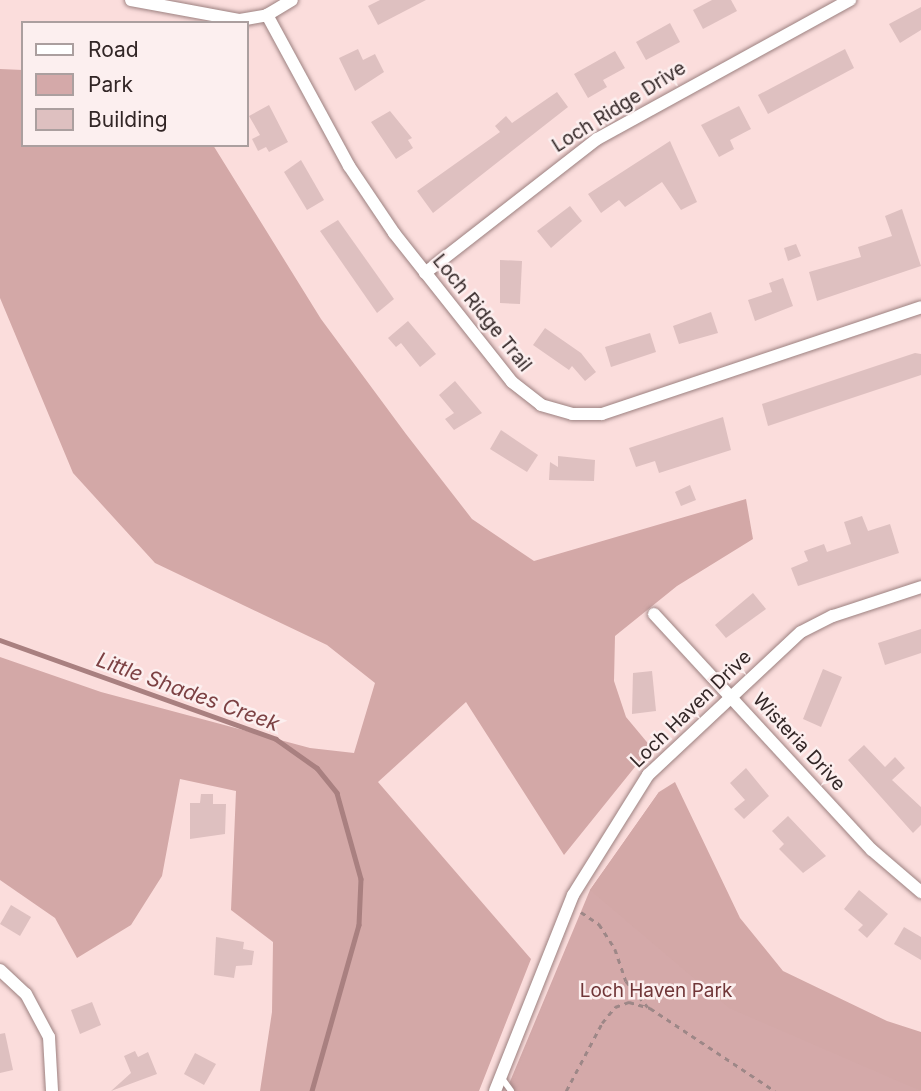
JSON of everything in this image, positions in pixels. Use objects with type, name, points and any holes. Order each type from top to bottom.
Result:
[{"type":"street","points":[[131,0],[240,20],[267,15],[292,0]]},
{"type":"street","name":"Loch Ridge Drive","points":[[425,273],[597,139],[850,0]]},
{"type":"street","name":"Loch Ridge Trail","points":[[267,15],[349,166],[425,273],[512,382],[541,405],[572,414],[617,410],[921,307]]},
{"type":"street","name":"Loch Haven Drive","points":[[495,1091],[568,908],[648,775],[731,696],[813,624],[921,587]]},
{"type":"street","name":"Wisteria Drive","points":[[654,614],[872,850],[921,892]]},
{"type":"street","points":[[0,970],[26,994],[49,1037],[52,1091]]},
{"type":"lane","points":[[502,1077],[512,1091]]},
{"type":"path","points":[[568,908],[599,924],[615,949],[626,981],[650,1008],[775,1091]]},
{"type":"path","points":[[566,1091],[615,1007],[629,1002],[650,1008]]},
{"type":"green space","name":"Loch Haven Park","points":[[659,792],[752,961],[921,1091],[506,1091],[590,890]]},
{"type":"shaded area","points":[[0,69],[21,70],[21,147],[214,147],[321,319],[406,434],[472,519],[534,561],[746,499],[753,539],[677,586],[615,636],[614,681],[626,717],[651,747],[564,855],[466,702],[378,782],[531,959],[479,1091],[260,1091],[272,1012],[273,942],[231,910],[236,791],[180,779],[162,876],[131,925],[77,958],[55,918],[0,880],[0,657],[101,692],[310,748],[354,753],[375,683],[327,645],[155,563],[73,473],[0,298]]},
{"type":"shaded area","points":[[675,782],[740,918],[783,971],[887,1021],[921,1032],[921,1091],[729,1008],[590,890],[659,792]]},
{"type":"building","points":[[380,0],[426,0],[378,25],[368,6]]},
{"type":"building","points":[[712,0],[731,0],[737,11],[703,29],[693,10]]},
{"type":"building","points":[[921,7],[921,30],[900,43],[889,24]]},
{"type":"building","points":[[670,23],[680,42],[646,60],[636,42]]},
{"type":"building","points":[[358,49],[363,60],[375,54],[384,72],[355,91],[339,58]]},
{"type":"building","points":[[845,49],[854,68],[768,114],[758,95]]},
{"type":"building","points":[[615,51],[625,68],[603,80],[607,87],[588,98],[574,74]]},
{"type":"building","points":[[557,92],[568,107],[433,213],[417,191],[500,132],[495,126],[506,116],[512,123]]},
{"type":"building","points":[[269,105],[288,142],[269,152],[266,147],[258,151],[252,139],[260,135],[249,116]]},
{"type":"building","points":[[739,106],[751,129],[730,140],[734,149],[719,157],[701,125]]},
{"type":"building","points":[[390,111],[412,138],[408,140],[413,148],[396,159],[371,122]]},
{"type":"building","points":[[670,141],[697,202],[681,210],[662,182],[625,207],[619,200],[601,213],[588,194]]},
{"type":"building","points":[[301,160],[324,200],[307,210],[284,172]]},
{"type":"building","points":[[570,206],[582,221],[551,248],[537,231]]},
{"type":"building","points":[[902,209],[921,266],[817,301],[809,272],[861,257],[858,247],[892,236],[885,216]]},
{"type":"building","points":[[338,220],[394,299],[377,313],[320,231]]},
{"type":"building","points":[[796,244],[801,256],[788,261],[784,248]]},
{"type":"building","points":[[500,260],[522,261],[520,304],[500,303]]},
{"type":"building","points":[[783,278],[793,306],[755,321],[748,300],[772,292],[769,283]]},
{"type":"building","points":[[711,312],[718,333],[679,344],[673,326]]},
{"type":"building","points":[[408,321],[436,354],[420,367],[401,343],[396,347],[388,338]]},
{"type":"building","points":[[545,328],[581,353],[596,372],[585,381],[572,366],[569,370],[533,345]]},
{"type":"building","points":[[650,333],[656,352],[611,367],[605,347]]},
{"type":"building","points":[[915,353],[921,354],[921,375],[768,426],[762,404]]},
{"type":"building","points":[[455,381],[482,413],[454,430],[445,419],[454,413],[439,395]]},
{"type":"building","points":[[723,417],[731,450],[659,473],[655,461],[636,467],[629,448]]},
{"type":"building","points":[[501,430],[538,455],[527,472],[490,449]]},
{"type":"building","points":[[558,456],[595,460],[594,481],[549,480],[550,462],[558,467]]},
{"type":"building","points":[[690,485],[696,500],[681,506],[675,492]]},
{"type":"building","points":[[862,516],[868,531],[890,524],[899,553],[798,586],[791,568],[808,561],[804,551],[824,544],[827,552],[851,544],[844,522]]},
{"type":"building","points":[[753,593],[766,609],[726,638],[715,625]]},
{"type":"building","points":[[921,629],[921,653],[885,665],[878,643]]},
{"type":"building","points":[[823,669],[842,677],[821,727],[803,719]]},
{"type":"building","points":[[652,671],[656,711],[632,714],[633,673]]},
{"type":"building","points":[[864,745],[885,767],[895,757],[905,768],[892,780],[921,807],[921,825],[913,833],[848,760]]},
{"type":"building","points":[[746,768],[769,796],[744,819],[734,809],[745,800],[730,783]]},
{"type":"building","points":[[201,794],[213,794],[213,804],[226,804],[225,834],[190,839],[190,803],[200,803]]},
{"type":"building","points":[[788,816],[826,856],[803,873],[779,849],[784,844],[772,831]]},
{"type":"building","points":[[859,890],[888,914],[867,938],[858,930],[863,925],[844,909]]},
{"type":"building","points":[[11,905],[31,917],[20,936],[0,924]]},
{"type":"building","points":[[904,927],[921,937],[921,960],[894,944]]},
{"type":"building","points":[[216,937],[244,942],[243,949],[254,951],[252,965],[236,966],[234,978],[214,975]]},
{"type":"building","points":[[92,1002],[101,1025],[80,1034],[71,1010]]},
{"type":"building","points":[[5,1033],[13,1070],[0,1073],[0,1034]]},
{"type":"building","points":[[135,1051],[138,1057],[148,1052],[157,1074],[111,1091],[131,1073],[124,1056]]},
{"type":"building","points":[[195,1053],[216,1064],[204,1085],[184,1074]]},
{"type":"waterway","name":"Little Shades Creek","points":[[0,640],[276,739],[317,768],[337,793],[361,879],[359,925],[312,1091]]}]
